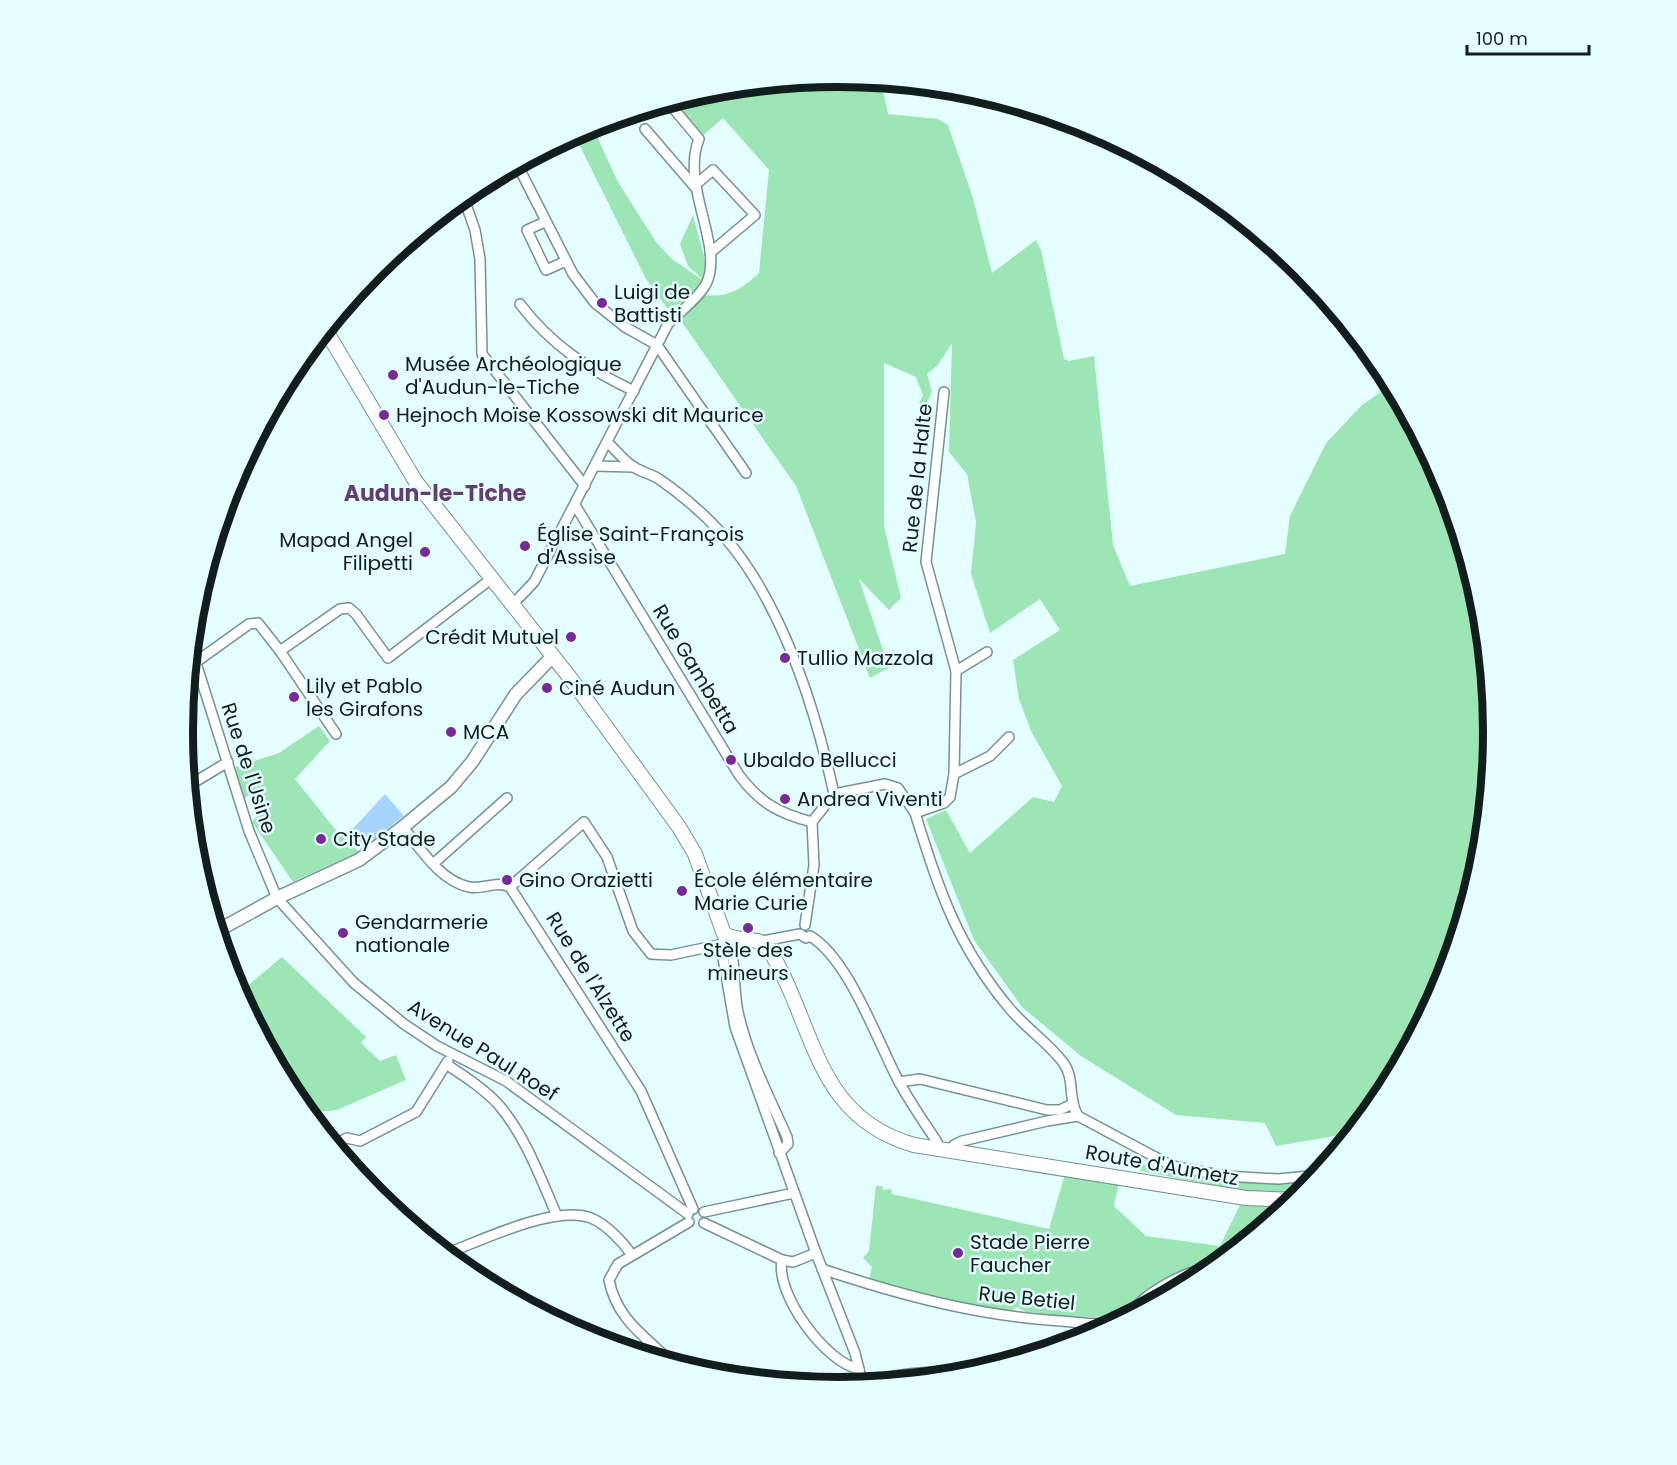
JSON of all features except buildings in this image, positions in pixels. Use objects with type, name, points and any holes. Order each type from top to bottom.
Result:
[{"type":"main road","points":[[329,336],[408,471],[553,656],[679,827],[695,854],[726,946]]},
{"type":"main road","points":[[223,928],[277,898],[359,860],[403,827],[451,787],[472,762],[516,694],[553,656]]},
{"type":"main road","points":[[726,946],[731,939],[762,941]]},
{"type":"main road","name":"Route d'Aumetz","points":[[762,941],[774,957],[830,1080],[841,1099],[873,1129],[893,1139],[1246,1198],[1284,1199]]},
{"type":"street","points":[[512,605],[534,582],[668,324],[707,283],[710,273],[710,253],[694,186],[696,146],[699,138],[674,108]]},
{"type":"street","points":[[645,129],[694,186]]},
{"type":"street","points":[[694,186],[713,170],[754,215],[710,253]]},
{"type":"street","points":[[520,171],[566,261],[595,303],[625,327],[657,345],[746,473]]},
{"type":"street","points":[[466,206],[475,230],[480,260],[482,354],[585,486]]},
{"type":"street","points":[[545,222],[527,230],[546,270],[566,261]]},
{"type":"street","points":[[520,304],[537,326],[558,346],[597,374],[633,391]]},
{"type":"street","name":"Rue de la Halte","points":[[915,813],[945,803],[950,797],[954,774],[956,671],[926,562],[944,392]]},
{"type":"street","points":[[607,442],[634,467],[658,478],[699,511],[735,549],[769,605],[802,680],[825,751],[834,794]]},
{"type":"street","points":[[595,466],[634,467]]},
{"type":"street","name":"Rue Gambetta","points":[[575,505],[739,775],[755,797],[776,809],[812,822]]},
{"type":"street","points":[[280,651],[340,609],[349,608],[356,614],[388,658],[491,579]]},
{"type":"street","points":[[197,661],[249,624],[258,623],[280,651],[336,734]]},
{"type":"street","points":[[956,671],[987,652]]},
{"type":"street","name":"Rue de l'Usine","points":[[197,665],[249,831],[277,898]]},
{"type":"street","points":[[954,774],[990,756],[1008,738]]},
{"type":"street","points":[[195,782],[228,762]]},
{"type":"street","points":[[805,935],[812,928],[805,925],[814,866],[812,822],[834,794],[885,784],[898,788],[915,813],[936,879],[966,948],[1012,1011],[1062,1060],[1070,1074],[1072,1104],[1078,1116],[1172,1166],[1224,1176],[1278,1179],[1307,1176]]},
{"type":"street","points":[[433,864],[507,798]]},
{"type":"street","points":[[403,827],[433,864],[450,878],[469,887],[502,883],[510,887],[584,822],[608,857],[633,931],[651,954],[671,955],[726,946],[735,1027],[861,1377]]},
{"type":"street","name":"Rue de l'Alzette","points":[[510,887],[641,1090],[690,1215]]},
{"type":"street","name":"Avenue Paul Roef","points":[[277,898],[354,983],[419,1035],[506,1081],[690,1215]]},
{"type":"street","points":[[762,941],[805,935],[820,942],[832,955],[853,988],[899,1082],[937,1142],[936,1148]]},
{"type":"street","points":[[340,1142],[347,1138],[360,1141],[416,1112],[452,1053]]},
{"type":"street","points":[[465,1077],[473,1063]]},
{"type":"street","points":[[446,1064],[498,1104],[538,1171],[557,1216]]},
{"type":"street","points":[[899,1082],[920,1079],[1047,1110],[1059,1110],[1072,1104]]},
{"type":"street","points":[[1047,1110],[1049,1120]]},
{"type":"street","points":[[952,1150],[954,1145],[962,1141],[1049,1120],[1078,1116]]},
{"type":"street","points":[[660,1353],[624,1317],[611,1293],[609,1280],[618,1264],[690,1215],[794,1194]]},
{"type":"street","points":[[704,1212],[704,1223]]},
{"type":"street","points":[[690,1215],[698,1226],[704,1223]]},
{"type":"street","points":[[454,1251],[557,1216],[592,1219],[625,1244],[632,1255]]},
{"type":"street","points":[[704,1223],[782,1260],[793,1262],[816,1253]]},
{"type":"street","points":[[782,1260],[782,1280],[807,1326],[840,1362],[859,1369]]},
{"type":"street","name":"Rue Betiel","points":[[822,1269],[892,1292],[973,1311],[1019,1319],[1099,1323]]},
{"type":"street","name":"Rue Betiel","points":[[1142,1302],[1163,1286],[1187,1275]]},
{"type":"street","points":[[642,1347],[648,1342]]},
{"type":"green space","points":[[796,88],[883,88],[888,114],[938,119],[948,125],[973,198],[992,273],[1036,240],[1041,250],[1064,359],[1069,361],[1094,356],[1113,545],[1130,586],[1285,554],[1290,516],[1326,443],[1362,405],[1385,389],[1398,410],[1435,485],[1462,565],[1472,607],[1483,690],[1483,775],[1472,858],[1450,940],[1435,980],[1398,1055],[1343,1135],[1276,1146],[1265,1123],[1176,1115],[1081,1056],[1022,1007],[974,940],[926,819],[946,810],[970,853],[1033,797],[1054,802],[1062,786],[1031,731],[1019,699],[1013,660],[1060,630],[1040,599],[990,633],[971,574],[976,522],[967,474],[949,452],[952,343],[938,365],[927,374],[932,391],[927,404],[919,404],[923,395],[916,377],[884,363],[884,526],[901,598],[889,610],[859,579],[889,668],[870,678],[796,486],[679,318],[705,295],[728,294],[747,284],[759,273],[769,170],[723,118],[699,139],[673,108],[713,99]]},
{"type":"green space","points":[[596,134],[618,182],[656,242],[672,259],[704,281],[688,298],[667,308],[646,279],[578,142]]},
{"type":"green space","points":[[693,215],[705,260],[705,281],[688,266],[680,244]]},
{"type":"green space","points":[[319,726],[330,741],[295,779],[335,829],[359,852],[293,882],[252,822],[263,809],[249,795],[244,799],[235,767],[279,753]]},
{"type":"green space","points":[[282,957],[366,1037],[361,1043],[380,1061],[396,1055],[406,1080],[337,1110],[317,1112],[279,1055],[246,988]]},
{"type":"green space","points":[[1142,1164],[1224,1180],[1305,1178],[1264,1218],[1197,1269],[1149,1298],[1189,1273],[1188,1269],[1169,1278],[1128,1306],[1110,1315],[1061,1316],[1026,1312],[1017,1307],[1011,1311],[921,1294],[869,1279],[872,1267],[863,1258],[869,1251],[876,1186],[882,1186],[883,1190],[891,1189],[892,1194],[1049,1229],[1065,1174],[1119,1183],[1114,1206],[1146,1236],[1220,1246],[1240,1205],[1243,1191],[1140,1171]]},
{"type":"water","points":[[385,794],[404,816],[361,849],[348,834]]},
{"type":"place","name":"Luigi de Battisti","points":[[602,303]]},
{"type":"place","name":"Musée Archéologique d'Audun-le-Tiche","points":[[393,375]]},
{"type":"place","name":"Hejnoch Moïse Kossowski dit Maurice","points":[[384,415]]},
{"type":"place","name":"Église Saint-François d'Assise","points":[[525,546]]},
{"type":"place","name":"Mapad Angel Filipetti","points":[[425,552]]},
{"type":"place","name":"Crédit Mutuel","points":[[571,637]]},
{"type":"place","name":"Tullio Mazzola","points":[[785,658]]},
{"type":"place","name":"Ciné Audun","points":[[547,688]]},
{"type":"place","name":"Lily et Pablo les Girafons","points":[[294,697]]},
{"type":"place","name":"MCA","points":[[451,732]]},
{"type":"place","name":"Ubaldo Bellucci","points":[[731,760]]},
{"type":"place","name":"Andrea Viventi","points":[[785,799]]},
{"type":"place","name":"City Stade","points":[[321,839]]},
{"type":"place","name":"Gino Orazietti","points":[[507,880]]},
{"type":"place","name":"École élémentaire Marie Curie","points":[[682,891]]},
{"type":"place","name":"Stèle des mineurs","points":[[748,928]]},
{"type":"place","name":"Gendarmerie nationale","points":[[343,933]]},
{"type":"place","name":"Stade Pierre Faucher","points":[[958,1253]]},
{"type":"district","name":"Audun-le-Tiche","points":[[435,493]]}]
